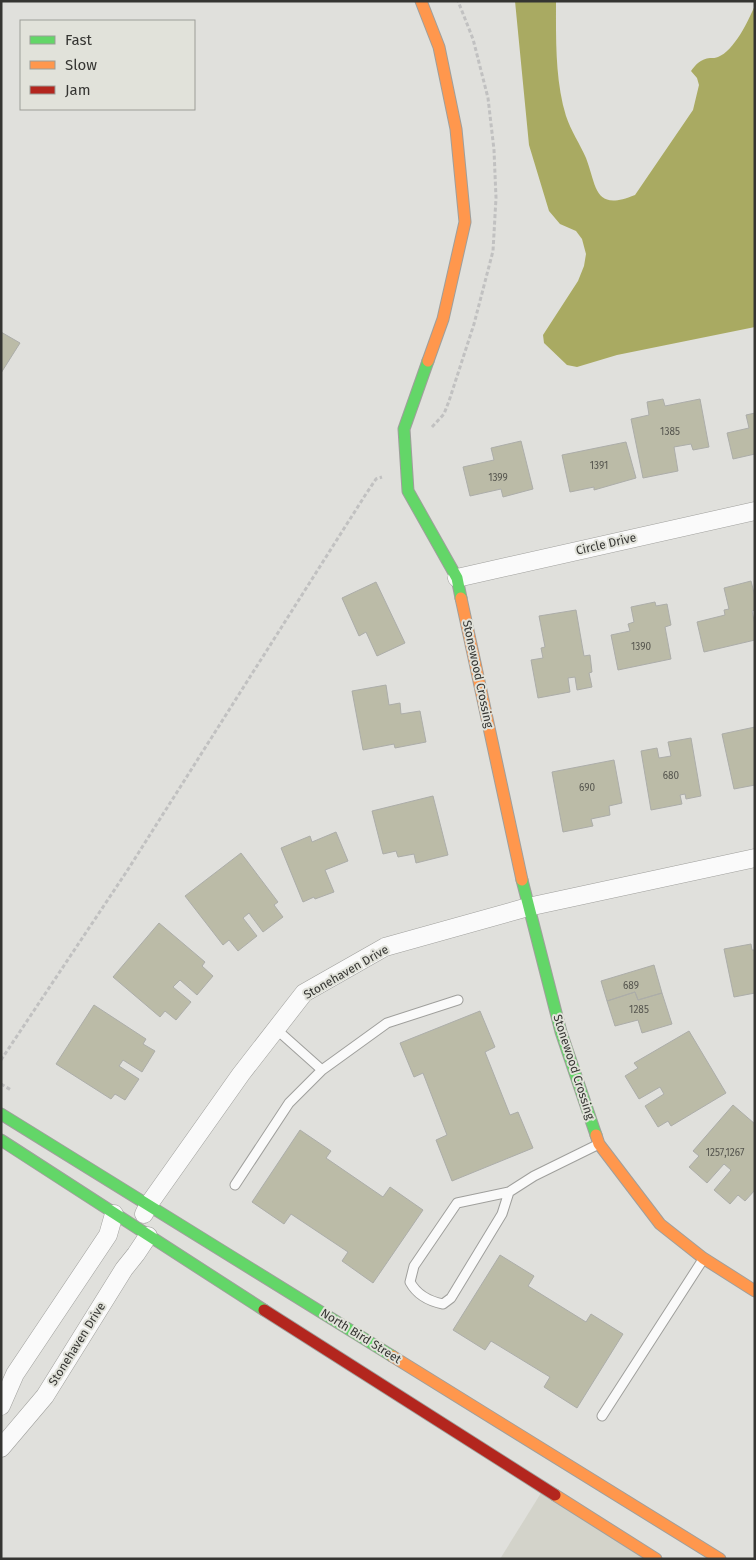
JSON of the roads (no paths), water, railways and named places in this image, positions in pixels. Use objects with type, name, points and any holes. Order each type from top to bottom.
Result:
[{"type":"street","name":"Stonewood Crossing","points":[[421,1],[439,47],[456,129],[465,222],[443,319],[404,429],[408,491],[456,578],[528,907],[561,1032],[599,1144],[660,1224],[703,1258],[755,1291]]},
{"type":"street","name":"Circle Drive","points":[[456,578],[755,511]]},
{"type":"street","name":"Stonehaven Drive","points":[[1,1448],[45,1396],[124,1269],[136,1254],[148,1204],[241,1074],[304,993],[385,947],[528,907],[755,858]]},
{"type":"street","name":"North Bird Street","points":[[1,1114],[720,1559]]},
{"type":"street","points":[[1,1140],[142,1232],[656,1559]]},
{"type":"street","points":[[1,1406],[15,1374],[108,1235],[114,1214]]},
{"type":"lane","points":[[235,1185],[289,1103],[322,1070],[387,1023],[458,1000]]},
{"type":"lane","points":[[276,1029],[322,1070]]},
{"type":"lane","points":[[509,1192],[502,1214],[450,1298],[443,1304],[432,1302],[415,1291],[410,1282],[414,1266],[457,1203],[509,1192],[534,1176],[599,1144]]},
{"type":"lane","points":[[602,1416],[703,1258]]}]
